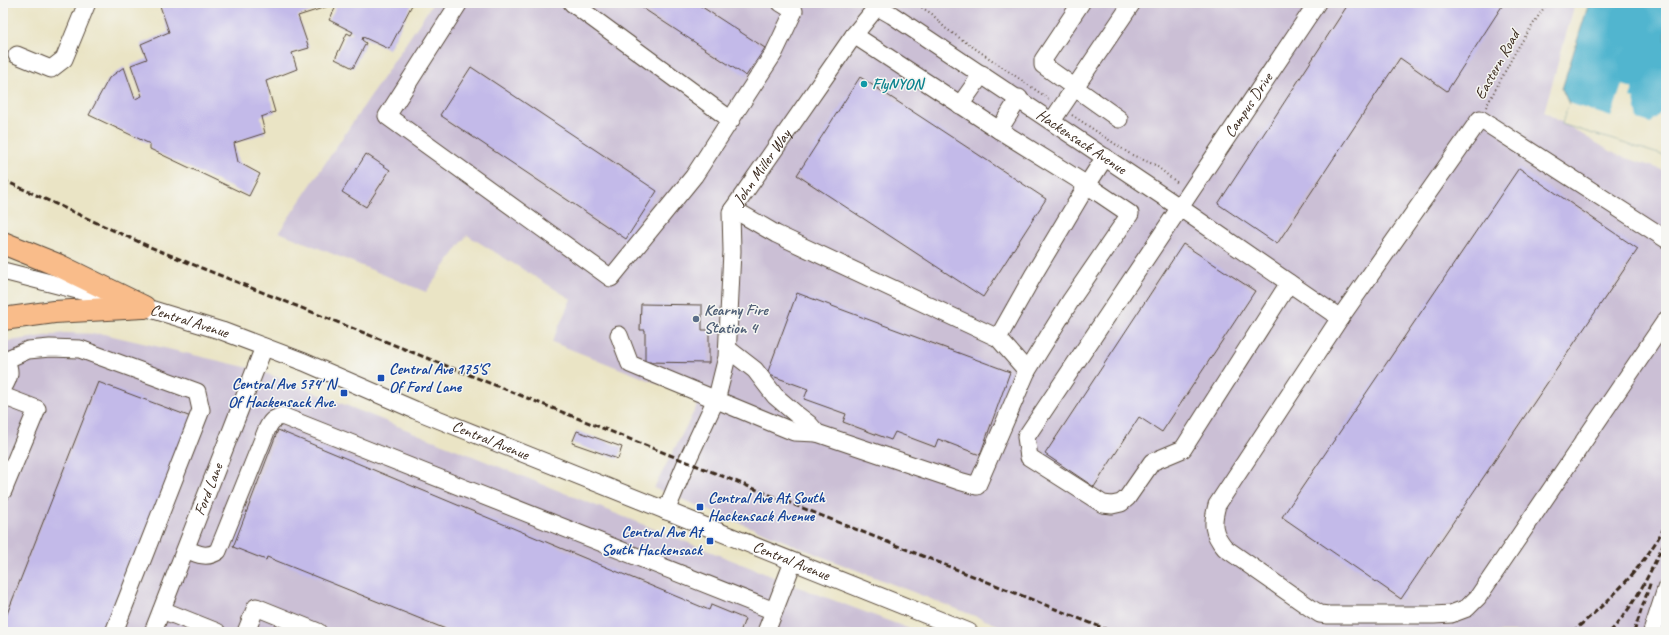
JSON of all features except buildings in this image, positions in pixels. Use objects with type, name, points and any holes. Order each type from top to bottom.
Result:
[{"type":"highway","points":[[3,243],[60,266],[144,307]]},
{"type":"highway","points":[[3,319],[54,312],[144,307]]},
{"type":"street","points":[[17,55],[51,69],[64,59],[87,3]]},
{"type":"street","points":[[459,3],[387,116],[611,278],[694,176],[774,53],[794,11],[781,3]]},
{"type":"street","points":[[572,3],[730,120]]},
{"type":"street","points":[[1081,3],[1043,60],[1043,65],[1119,119]]},
{"type":"street","points":[[1052,121],[1132,3]]},
{"type":"street","name":"Campus Drive","points":[[1289,283],[1183,449],[1152,462],[1122,503],[1112,505],[1103,504],[1029,457],[1026,437],[1317,3]]},
{"type":"street","name":"Hackensack Avenue","points":[[876,4],[1019,98],[1340,318]]},
{"type":"street","name":"John Miller Way","points":[[666,511],[687,461],[716,400],[728,358],[732,250],[731,212],[876,4]]},
{"type":"street","points":[[619,336],[630,364],[794,432],[816,433],[977,486],[1027,371],[1071,300],[1130,214],[854,35]]},
{"type":"street","points":[[960,105],[982,74]]},
{"type":"street","points":[[999,130],[1019,98]]},
{"type":"street","points":[[1666,239],[1480,119],[1340,318],[1217,505],[1213,519],[1218,540],[1225,548],[1320,614],[1357,616],[1434,615],[1451,614],[1467,608],[1478,598],[1666,320]]},
{"type":"street","points":[[998,338],[1034,274],[1105,157]]},
{"type":"street","points":[[733,209],[776,234],[998,338],[1027,371]]},
{"type":"street","name":"Central Avenue","points":[[3,271],[144,307],[222,331],[304,362],[415,410],[969,632]]},
{"type":"street","name":"Ford Lane","points":[[153,632],[264,347]]},
{"type":"street","points":[[3,388],[8,380],[10,368],[4,360],[28,350],[50,348],[80,349],[197,392],[201,410],[114,632]]},
{"type":"street","points":[[728,349],[755,370],[775,396],[809,424],[816,433]]},
{"type":"street","points":[[3,396],[37,409],[3,492]]},
{"type":"street","points":[[186,549],[203,556],[213,554],[218,551],[266,429],[270,422],[275,418],[282,416],[774,611]]},
{"type":"street","points":[[766,632],[793,562]]},
{"type":"street","points":[[1652,632],[1666,589]]},
{"type":"street","points":[[246,632],[256,607],[318,632]]},
{"type":"street","points":[[162,610],[217,632]]},
{"type":"path","name":"Eastern Road","points":[[1480,119],[1517,50],[1547,3]]},
{"type":"shaded area","points":[[433,3],[1575,3],[1544,112],[1617,155],[1666,171],[1666,632],[1016,632],[833,561],[654,488],[700,400],[552,342],[571,299],[467,235],[426,292],[279,232]]},
{"type":"shaded area","points":[[65,333],[104,334],[258,370],[801,588],[918,632],[3,632],[3,342]]},
{"type":"water","points":[[1589,3],[1666,3],[1666,156],[1562,124],[1569,104],[1562,89]]},
{"type":"pier","points":[[1622,85],[1633,88],[1630,98],[1634,99],[1638,119],[1651,123],[1664,109],[1666,110],[1666,156],[1562,124],[1569,103],[1611,117]]},
{"type":"railway","points":[[3,180],[150,247],[204,269],[1113,632]]},
{"type":"railway","points":[[1572,632],[1613,596],[1637,569],[1666,524]]},
{"type":"railway","points":[[1610,632],[1619,622],[1642,588],[1666,538]]},
{"type":"railway","points":[[1634,632],[1651,581]]},
{"type":"place","name":"FlyNYON","points":[[864,84]]},
{"type":"place","name":"Kearny Fire Station 4","points":[[696,319]]},
{"type":"place","name":"Central Ave 175'S Of Ford Lane","points":[[381,378]]},
{"type":"place","name":"Central Ave 574' N Of Hackensack Ave.","points":[[344,393]]},
{"type":"place","name":"Central Ave At South Hackensack Avenue","points":[[700,507]]},
{"type":"place","name":"Central Ave At South Hackensack","points":[[710,541]]}]
